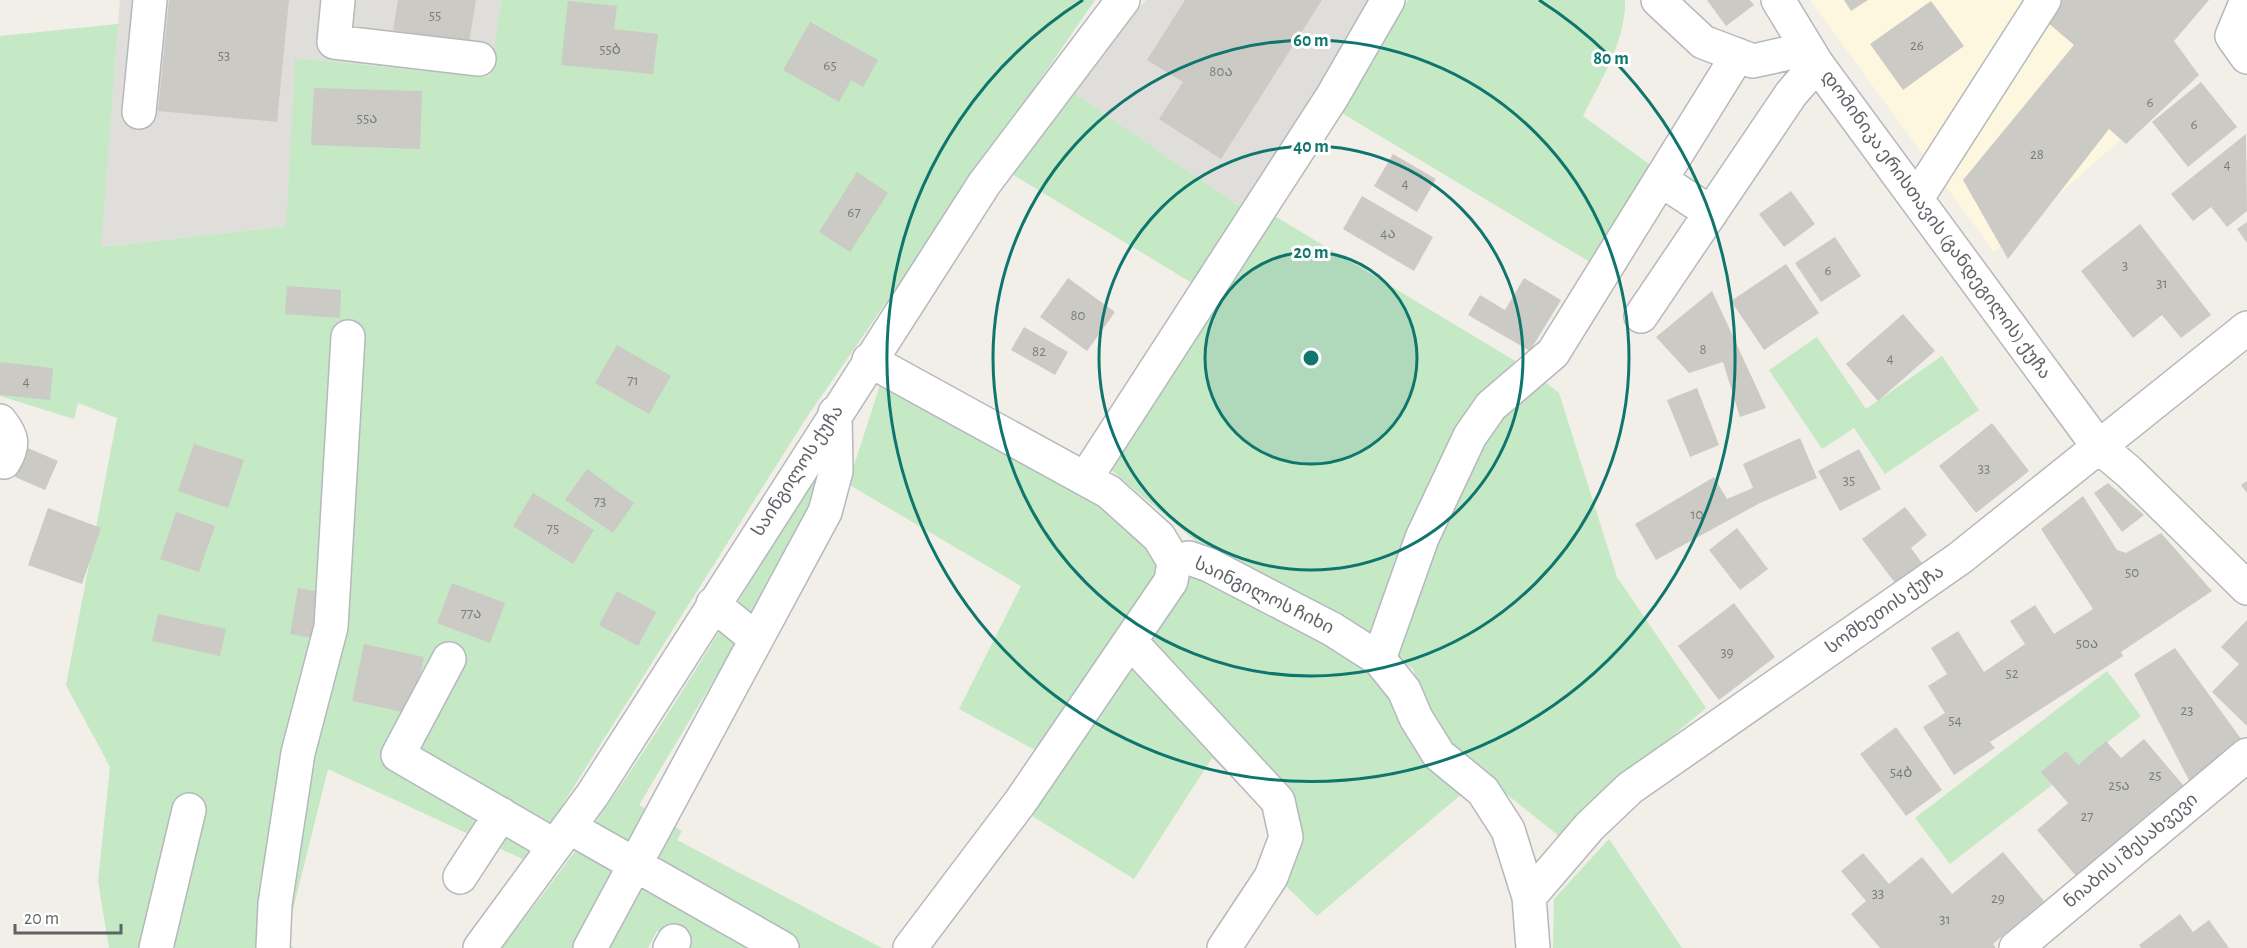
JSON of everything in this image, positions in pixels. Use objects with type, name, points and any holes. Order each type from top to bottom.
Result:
[{"type":"street","points":[[139,112],[150,0]]},
{"type":"street","points":[[338,0],[333,42],[479,59]]},
{"type":"street","name":"საინგილოს ქუჩა","points":[[480,948],[593,795],[869,360],[984,184],[1123,0]]},
{"type":"street","points":[[1085,479],[1332,98],[1388,0]]},
{"type":"street","points":[[1658,0],[1703,42],[1753,61],[1812,56]]},
{"type":"street","name":"დომინიკა ერისთავის (განდეგილის) ქუჩა","points":[[1778,0],[1812,56],[2098,446],[2129,472],[2247,588]]},
{"type":"street","points":[[1917,198],[2044,0]]},
{"type":"street","points":[[2247,0],[2232,36],[2247,57]]},
{"type":"street","points":[[1379,659],[1422,538],[1470,436],[1491,406],[1553,353],[1738,55]]},
{"type":"street","points":[[1641,316],[1791,94],[1812,56]]},
{"type":"street","points":[[1660,180],[1711,213]]},
{"type":"street","name":"სომხეთის ქუჩა","points":[[1529,897],[1590,826],[1630,788],[1960,558],[2247,328]]},
{"type":"street","points":[[273,948],[275,904],[298,753],[331,627],[348,337]]},
{"type":"street","name":"საინგილოს ჩიხი","points":[[869,360],[1109,492],[1159,537],[1174,562],[1189,558],[1209,565],[1332,629],[1379,659],[1404,690],[1416,718],[1439,755],[1483,791],[1508,830],[1529,897],[1533,948]]},
{"type":"street","points":[[595,946],[635,864],[825,512],[836,471],[836,413]]},
{"type":"street","points":[[0,421],[10,433],[12,447],[4,462]]},
{"type":"street","points":[[910,948],[1022,801],[1171,580],[1174,562]]},
{"type":"street","points":[[713,604],[756,639]]},
{"type":"street","points":[[1130,641],[1278,801],[1286,837],[1271,877],[1224,948]]},
{"type":"street","points":[[449,659],[398,755],[501,814],[635,864],[782,948]]},
{"type":"street","name":"ნიაბის I შესახვევი","points":[[2016,948],[2247,755]]},
{"type":"street","points":[[156,948],[189,810]]},
{"type":"street","points":[[460,877],[501,814]]},
{"type":"shaded area","points":[[120,0],[501,0],[491,77],[296,58],[286,226],[100,247]]},
{"type":"shaded area","points":[[1146,0],[1369,0],[1245,210],[1070,90]]},
{"type":"shaded area","points":[[1810,0],[2201,0],[2173,39],[2194,74],[1994,252]]},
{"type":"green space","points":[[501,0],[1095,0],[805,420],[527,861],[328,769],[285,942],[294,948],[109,948],[98,881],[110,767],[66,685],[117,418],[78,403],[74,419],[0,396],[0,36],[118,24],[101,247],[286,226],[295,58],[490,77]]},
{"type":"green space","points":[[1408,0],[1625,0],[1617,45],[1583,116],[1653,167],[1595,265],[1340,112]]},
{"type":"green space","points":[[1070,90],[1245,210],[1197,286],[1007,171]]},
{"type":"green space","points":[[1273,215],[1530,370],[1559,393],[1617,577],[1706,708],[1602,795],[1570,833],[1559,836],[1440,741],[1413,669],[1310,605],[1199,544],[1109,468]]},
{"type":"green space","points":[[1817,337],[1866,409],[1942,356],[1979,410],[1885,474],[1854,428],[1822,449],[1769,370]]},
{"type":"green space","points":[[882,379],[1126,519],[1159,563],[1154,585],[1037,751],[959,709],[1021,586],[848,484]]},
{"type":"green space","points":[[826,459],[816,509],[639,805],[682,831],[677,840],[882,948],[688,948],[657,931],[648,948],[500,948],[546,891],[631,771]]},
{"type":"green space","points":[[1186,572],[1373,670],[1464,792],[1317,916],[1260,861],[1273,824],[1251,796],[1212,758],[1134,879],[1032,816]]},
{"type":"green space","points":[[2107,671],[2141,716],[1950,864],[1915,818]]},
{"type":"green space","points":[[1609,839],[1682,948],[1553,948],[1554,899]]},
{"type":"building","points":[[169,0],[289,0],[277,122],[158,111]]},
{"type":"building","points":[[398,0],[476,0],[469,43],[393,30]]},
{"type":"building","points":[[1185,0],[1322,0],[1221,159],[1159,119],[1183,82],[1147,60]]},
{"type":"building","points":[[1707,0],[1750,0],[1754,5],[1726,26]]},
{"type":"building","points":[[1844,0],[1868,0],[1851,11]]},
{"type":"building","points":[[2053,0],[2209,0],[2174,41],[2199,75],[2126,144],[2109,129],[2008,259],[1963,180],[2074,45],[2040,16]]},
{"type":"building","points":[[568,1],[617,6],[614,29],[658,34],[653,74],[561,65]]},
{"type":"building","points":[[1931,1],[1964,46],[1903,90],[1870,44]]},
{"type":"building","points":[[810,22],[878,60],[863,87],[851,80],[839,102],[783,70]]},
{"type":"building","points":[[2201,82],[2237,127],[2188,167],[2152,122]]},
{"type":"building","points":[[314,88],[422,91],[420,149],[311,145]]},
{"type":"building","points":[[2246,134],[2247,211],[2227,227],[2211,207],[2193,221],[2171,194]]},
{"type":"building","points":[[1393,154],[1436,179],[1417,212],[1374,186]]},
{"type":"building","points":[[857,172],[888,193],[850,252],[819,232]]},
{"type":"building","points":[[1791,191],[1815,224],[1784,247],[1759,214]]},
{"type":"building","points":[[1362,196],[1433,237],[1414,271],[1343,229]]},
{"type":"building","points":[[2247,222],[2247,243],[2237,229]]},
{"type":"building","points":[[2140,224],[2211,315],[2181,338],[2162,315],[2133,338],[2081,271]]},
{"type":"building","points":[[1835,237],[1861,276],[1821,302],[1795,263]]},
{"type":"building","points":[[1786,264],[1819,313],[1764,350],[1731,301]]},
{"type":"building","points":[[1068,278],[1115,312],[1087,351],[1040,317]]},
{"type":"building","points":[[1524,278],[1561,300],[1530,351],[1468,315],[1480,295],[1505,310]]},
{"type":"building","points":[[287,286],[341,290],[340,318],[285,314]]},
{"type":"building","points":[[1712,291],[1766,408],[1740,417],[1723,362],[1689,373],[1656,337]]},
{"type":"building","points":[[1903,314],[1935,351],[1878,401],[1846,364]]},
{"type":"building","points":[[1024,327],[1068,352],[1055,375],[1011,350]]},
{"type":"building","points":[[617,345],[671,376],[649,414],[595,383]]},
{"type":"building","points":[[0,362],[53,368],[50,400],[0,395]]},
{"type":"building","points":[[1697,388],[1719,445],[1690,457],[1667,400]]},
{"type":"building","points":[[1992,423],[2029,471],[1976,513],[1939,466]]},
{"type":"building","points":[[1800,438],[1817,478],[1760,503],[1656,560],[1635,524],[1714,477],[1727,499],[1753,488],[1743,464]]},
{"type":"building","points":[[194,444],[244,460],[228,508],[178,491]]},
{"type":"building","points":[[28,448],[58,461],[45,490],[15,477]]},
{"type":"building","points":[[1859,449],[1881,489],[1840,511],[1818,471]]},
{"type":"building","points":[[587,469],[634,503],[613,533],[565,500]]},
{"type":"building","points":[[2247,481],[2247,493],[2241,485]]},
{"type":"building","points":[[2108,483],[2144,515],[2122,532],[2094,493]]},
{"type":"building","points":[[533,493],[594,530],[573,564],[513,526]]},
{"type":"building","points":[[2083,496],[2117,550],[2126,553],[2161,533],[2212,591],[2121,652],[2123,656],[1990,742],[1995,748],[1954,775],[1923,727],[1945,713],[1928,686],[1947,674],[1931,648],[1958,631],[1984,672],[2025,644],[2010,621],[2035,605],[2054,634],[2093,609],[2041,529]]},
{"type":"building","points":[[1905,507],[1927,535],[1911,548],[1922,563],[1895,583],[1862,539]]},
{"type":"building","points":[[48,508],[101,528],[82,584],[28,565]]},
{"type":"building","points":[[176,512],[215,526],[199,572],[160,559]]},
{"type":"building","points":[[1737,528],[1768,569],[1740,590],[1709,550]]},
{"type":"building","points":[[452,583],[505,603],[490,643],[437,623]]},
{"type":"building","points":[[298,588],[326,593],[319,639],[290,634]]},
{"type":"building","points":[[617,591],[656,612],[638,646],[599,625]]},
{"type":"building","points":[[1734,603],[1775,657],[1719,700],[1678,646]]},
{"type":"building","points":[[158,614],[226,629],[220,656],[152,641]]},
{"type":"building","points":[[2247,620],[2247,726],[2212,692],[2239,664],[2221,647]]},
{"type":"building","points":[[364,644],[424,657],[412,714],[352,701]]},
{"type":"building","points":[[2175,648],[2247,747],[2192,786],[2134,674]]},
{"type":"building","points":[[1896,727],[1942,790],[1906,816],[1860,754]]},
{"type":"building","points":[[2144,739],[2189,792],[2166,812],[2160,804],[2076,876],[2037,830],[2068,803],[2041,772],[2066,751],[2078,765],[2106,741],[2121,758]]},
{"type":"building","points":[[2003,852],[2044,901],[1993,944],[1996,948],[1880,948],[1851,914],[1866,901],[1841,871],[1863,853],[1889,884],[1922,857],[1952,894]]},
{"type":"building","points":[[2180,914],[2193,932],[2209,920],[2229,948],[2141,948],[2139,945]]}]
